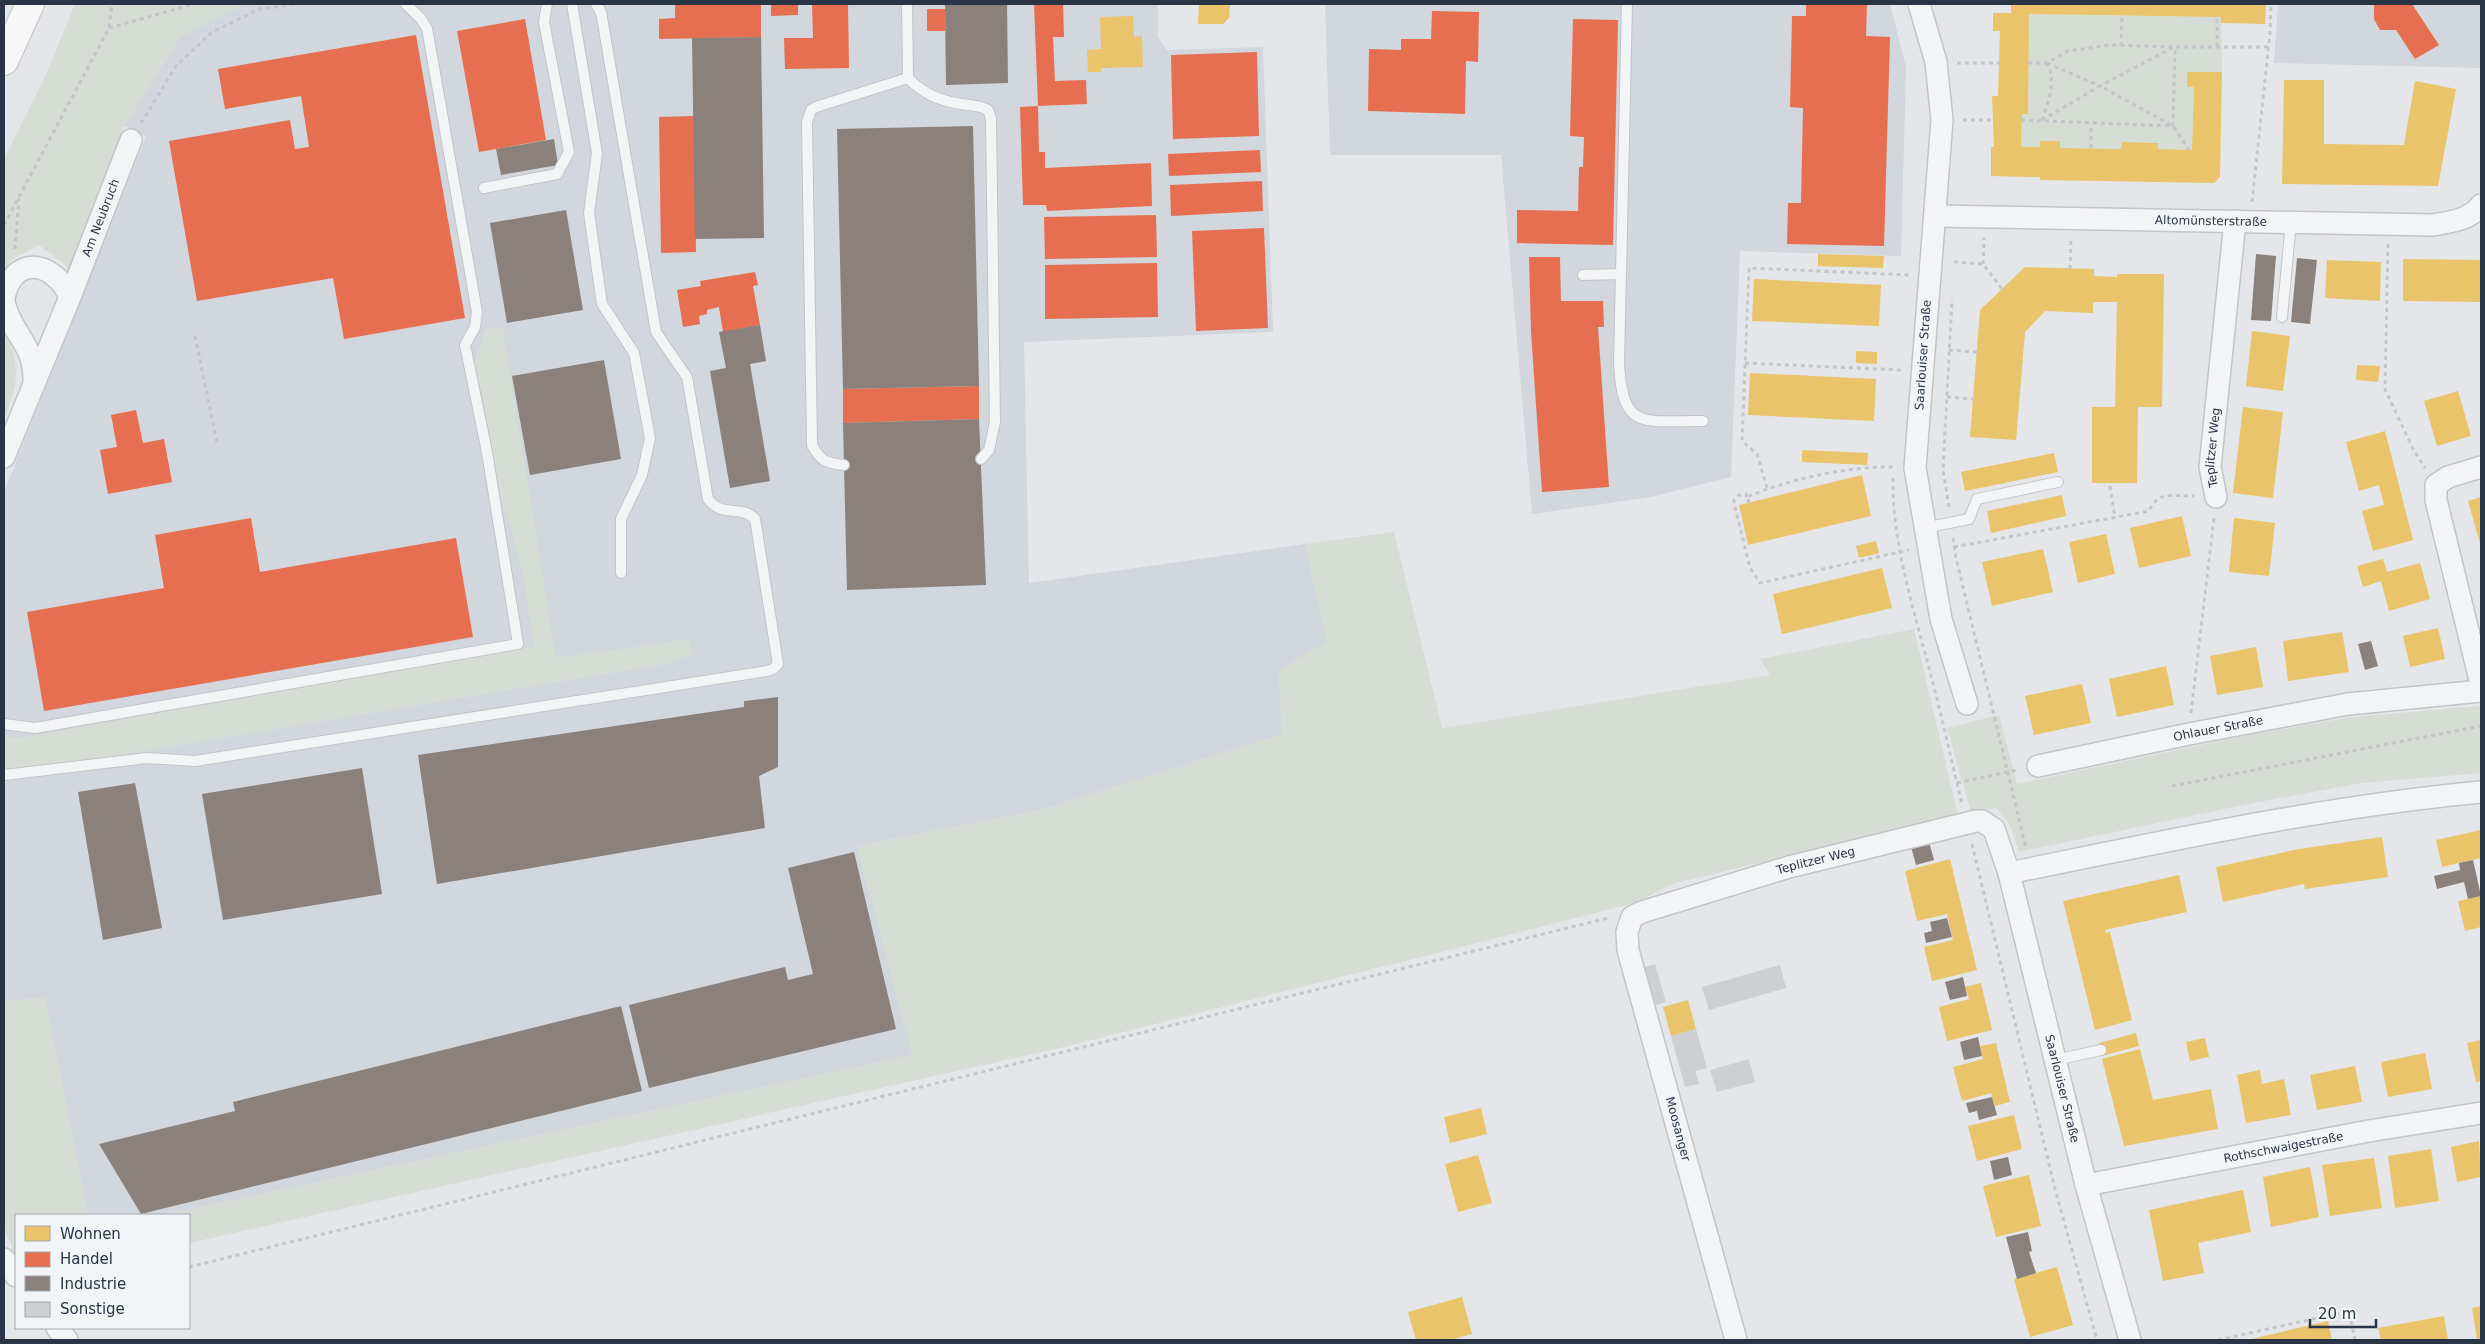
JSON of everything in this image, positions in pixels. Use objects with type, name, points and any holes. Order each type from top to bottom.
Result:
[{"type":"main road","points":[[4,61],[30,4]]},
{"type":"street","name":"Saarlouiser Straße","points":[[1919,4],[1949,60],[1942,120],[1921,371],[1915,468],[1941,619],[1967,704]]},
{"type":"street","name":"Am Neubruch","points":[[4,457],[70,297],[131,140]]},
{"type":"street","name":"Altomünsterstraße","points":[[1935,216],[2432,225],[2456,222],[2478,210],[2481,205]]},
{"type":"street","name":"Teplitzer Weg","points":[[2216,497],[2210,467],[2242,222]]},
{"type":"street","points":[[22,268],[34,266],[45,270],[59,280],[70,297]]},
{"type":"street","name":"Am Neubruch","points":[[22,268],[6,286],[4,300],[6,313],[31,352],[35,365],[34,382]]},
{"type":"street","points":[[2481,467],[2448,477],[2436,485],[2436,500],[2481,684]]},
{"type":"street","name":"Ohlauer Straße","points":[[2038,766],[2189,734],[2348,704],[2481,691]]},
{"type":"street","points":[[2009,873],[2331,809],[2481,792]]},
{"type":"street","name":"Teplitzer Weg","points":[[1632,918],[1642,912],[1789,867],[1966,822],[1982,821],[1994,828],[1998,836]]},
{"type":"street","name":"Saarlouiser Straße","points":[[1998,836],[2009,873],[2086,1185],[2130,1340]]},
{"type":"street","name":"Moosanger","points":[[1632,918],[1627,932],[1628,950],[1736,1340]]},
{"type":"street","name":"Rothschwaigestraße","points":[[2086,1185],[2368,1132],[2481,1114]]},
{"type":"street","points":[[4,1260],[15,1275]]},
{"type":"street","points":[[58,1329],[67,1340]]},
{"type":"lane","points":[[4,724],[35,728],[518,644],[487,452],[465,345],[475,327],[477,312],[427,28],[406,4]]},
{"type":"lane","points":[[484,188],[557,174],[569,152],[544,22],[547,4]]},
{"type":"lane","points":[[572,4],[597,153],[589,213],[602,304],[634,353],[650,438],[642,475],[621,519],[621,573]]},
{"type":"lane","points":[[4,776],[147,758],[195,761],[767,671],[773,669],[778,664],[755,519],[744,512],[722,511],[713,506],[708,499],[687,377],[656,332],[601,12],[596,4]]},
{"type":"lane","points":[[907,4],[908,78],[918,89],[938,100],[978,105],[988,110],[991,118],[995,422],[989,450],[981,459]]},
{"type":"lane","points":[[1627,4],[1621,274],[1620,381],[1622,397],[1628,411],[1636,418],[1704,421]]},
{"type":"lane","points":[[844,465],[827,463],[818,455],[812,444],[806,122],[811,110],[816,107],[908,78]]},
{"type":"lane","points":[[2282,317],[2291,222]]},
{"type":"lane","points":[[1584,275],[1621,274]]},
{"type":"lane","points":[[1926,537],[1951,523],[1969,519],[1977,500],[2058,482]]},
{"type":"lane","points":[[2055,1060],[2101,1050]]},
{"type":"path","points":[[4,225],[109,28],[112,4]]},
{"type":"path","points":[[109,28],[194,4]]},
{"type":"path","points":[[258,10],[264,4]]},
{"type":"path","points":[[131,140],[176,66],[212,32],[258,10],[295,4]]},
{"type":"path","points":[[2242,222],[2269,48],[2271,4]]},
{"type":"path","points":[[2121,46],[2122,15]]},
{"type":"path","points":[[2217,17],[2217,47]]},
{"type":"path","points":[[2047,63],[2068,51],[2121,46],[2269,48]]},
{"type":"path","points":[[2042,121],[2100,86],[2175,47]]},
{"type":"path","points":[[2173,126],[2175,47]]},
{"type":"path","points":[[1949,60],[1999,63]]},
{"type":"path","points":[[1949,60],[1958,70]]},
{"type":"path","points":[[2028,63],[2047,63],[2100,86],[2173,126],[2188,150]]},
{"type":"path","points":[[2042,121],[2051,82],[2051,70],[2047,63]]},
{"type":"path","points":[[1963,111],[1963,130]]},
{"type":"path","points":[[1942,120],[1994,120]]},
{"type":"path","points":[[2021,120],[2173,126]]},
{"type":"path","points":[[2090,148],[2091,124]]},
{"type":"path","points":[[20,195],[15,249],[22,268]]},
{"type":"path","points":[[1954,272],[1956,217]]},
{"type":"path","points":[[1985,217],[1983,264],[2002,289]]},
{"type":"path","points":[[2070,269],[2072,219]]},
{"type":"path","points":[[2388,224],[2385,389],[2413,449],[2436,485]]},
{"type":"path","points":[[1954,262],[1983,264]]},
{"type":"path","points":[[1767,488],[1757,454],[1742,441],[1749,268],[1930,276]]},
{"type":"path","points":[[1952,291],[1943,470],[1954,547],[2031,868]]},
{"type":"path","points":[[195,336],[217,443]]},
{"type":"path","points":[[1949,350],[1977,352]]},
{"type":"path","points":[[1745,363],[1921,371]]},
{"type":"path","points":[[1947,397],[1973,399]]},
{"type":"path","points":[[1747,497],[1767,488],[1864,466],[1915,468]]},
{"type":"path","points":[[2110,486],[2115,518]]},
{"type":"path","points":[[1748,503],[1746,494],[1738,495],[1734,500],[1750,568],[1760,583],[1764,584],[1926,537]]},
{"type":"path","points":[[1954,547],[2149,511],[2154,501],[2167,495],[2216,497]]},
{"type":"path","name":"Teplitzer Weg","points":[[2189,734],[2216,497]]},
{"type":"path","points":[[2172,786],[2481,726]]},
{"type":"path","points":[[1947,735],[1966,822],[2055,1189],[2097,1340]]},
{"type":"path","points":[[1957,783],[2038,766]]},
{"type":"path","points":[[190,1267],[1600,920],[1618,916],[1632,918]]},
{"type":"path","points":[[2218,1340],[2349,1311],[2355,1340]]},
{"type":"shaded area","points":[[75,4],[245,4],[181,36],[124,126],[70,276],[65,265],[39,245],[11,260],[4,275],[4,159],[45,77]]},
{"type":"shaded area","points":[[245,4],[1158,4],[1158,37],[1167,50],[1263,47],[1273,332],[1024,342],[1029,583],[1305,544],[1327,642],[1279,670],[1282,734],[1041,810],[857,846],[913,1055],[169,1214],[88,1214],[45,998],[4,1001],[4,492],[146,136],[124,126],[181,36]]},
{"type":"shaded area","points":[[1325,4],[1890,4],[1906,67],[1901,256],[1740,251],[1731,477],[1651,497],[1532,514],[1501,155],[1330,155]]},
{"type":"shaded area","points":[[2278,4],[2481,4],[2481,68],[2274,63]]},
{"type":"shaded area","points":[[2029,14],[2221,17],[2222,72],[2187,72],[2187,87],[2194,87],[2192,150],[2158,149],[2158,143],[2122,142],[2121,149],[2021,147],[2022,114],[2028,114]]},
{"type":"shaded area","points":[[4,326],[13,352],[16,372],[13,393],[4,419]]},
{"type":"shaded area","points":[[486,328],[503,328],[556,658],[688,639],[694,653],[668,664],[91,760],[4,770],[4,737],[19,738],[534,646],[522,571],[500,491],[475,361]]},
{"type":"shaded area","points":[[1394,532],[1442,728],[1770,675],[1760,659],[1914,629],[1958,816],[1675,883],[1635,903],[1068,1046],[190,1243],[190,1214],[169,1214],[912,1055],[857,846],[1041,810],[1282,734],[1279,670],[1326,641],[1305,544]]},
{"type":"shaded area","points":[[2481,706],[2481,773],[2361,783],[2253,803],[2019,852],[2011,827],[1996,808],[1971,812],[1947,728],[1999,715],[2017,784],[2243,736],[2352,717]]},
{"type":"shaded area","points":[[45,998],[88,1214],[15,1214],[15,1255],[4,1226],[4,1001]]},
{"type":"building: Wohnen","points":[[1199,4],[1230,4],[1229,18],[1223,24],[1198,24]]},
{"type":"building: Wohnen","points":[[2011,4],[2266,4],[2265,24],[2221,23],[2221,17],[2029,14],[2028,114],[2022,114],[2021,147],[2040,147],[2040,141],[2060,141],[2060,148],[2121,149],[2122,142],[2158,143],[2158,149],[2192,150],[2194,87],[2187,87],[2187,72],[2222,72],[2220,177],[2214,183],[2040,180],[2040,177],[1991,176],[1991,147],[1994,147],[1992,96],[1998,96],[2000,31],[1993,31],[1993,13],[2011,13]]},
{"type":"building: Wohnen","points":[[1133,16],[1134,37],[1142,36],[1143,67],[1101,68],[1101,72],[1088,72],[1087,50],[1101,49],[1100,17]]},
{"type":"building: Wohnen","points":[[2284,80],[2324,80],[2324,144],[2404,145],[2415,81],[2456,89],[2438,186],[2282,184]]},
{"type":"building: Wohnen","points":[[1818,254],[1884,256],[1883,268],[1818,266]]},
{"type":"building: Wohnen","points":[[2403,259],[2481,260],[2481,302],[2403,301]]},
{"type":"building: Wohnen","points":[[2327,260],[2381,262],[2380,301],[2325,298]]},
{"type":"building: Wohnen","points":[[2025,267],[2094,269],[2094,276],[2117,277],[2117,274],[2164,274],[2162,407],[2138,407],[2137,483],[2092,483],[2092,407],[2115,407],[2117,302],[2093,302],[2093,313],[2045,311],[2025,332],[2016,440],[1970,437],[1980,310]]},
{"type":"building: Wohnen","points":[[1754,279],[1881,285],[1879,326],[1752,321]]},
{"type":"building: Wohnen","points":[[2252,331],[2290,336],[2283,391],[2246,386]]},
{"type":"building: Wohnen","points":[[1856,351],[1877,352],[1877,364],[1856,363]]},
{"type":"building: Wohnen","points":[[2357,365],[2380,366],[2378,382],[2356,380]]},
{"type":"building: Wohnen","points":[[1750,373],[1876,379],[1874,421],[1748,415]]},
{"type":"building: Wohnen","points":[[2458,391],[2471,436],[2437,446],[2424,401]]},
{"type":"building: Wohnen","points":[[2243,407],[2283,412],[2273,498],[2233,493]]},
{"type":"building: Wohnen","points":[[2385,431],[2413,540],[2373,551],[2362,511],[2384,505],[2379,485],[2359,491],[2346,442]]},
{"type":"building: Wohnen","points":[[1802,450],[1868,453],[1867,465],[1802,462]]},
{"type":"building: Wohnen","points":[[2054,453],[2058,472],[1965,491],[1961,472]]},
{"type":"building: Wohnen","points":[[1862,475],[1871,516],[1748,545],[1739,505]]},
{"type":"building: Wohnen","points":[[2062,495],[2066,516],[1991,533],[1987,511]]},
{"type":"building: Wohnen","points":[[2481,497],[2481,547],[2468,501]]},
{"type":"building: Wohnen","points":[[2182,516],[2191,556],[2139,568],[2130,528]]},
{"type":"building: Wohnen","points":[[2234,518],[2275,523],[2269,576],[2229,572]]},
{"type":"building: Wohnen","points":[[2106,534],[2115,574],[2078,583],[2069,542]]},
{"type":"building: Wohnen","points":[[1876,541],[1879,553],[1859,558],[1856,546]]},
{"type":"building: Wohnen","points":[[2043,549],[2053,592],[1992,606],[1982,562]]},
{"type":"building: Wohnen","points":[[2383,559],[2387,572],[2420,563],[2430,599],[2389,611],[2381,581],[2363,587],[2357,566]]},
{"type":"building: Wohnen","points":[[1882,568],[1892,608],[1782,634],[1773,594]]},
{"type":"building: Wohnen","points":[[2438,628],[2445,659],[2410,667],[2403,636]]},
{"type":"building: Wohnen","points":[[2342,632],[2349,672],[2288,681],[2283,641]]},
{"type":"building: Wohnen","points":[[2256,647],[2263,687],[2217,695],[2210,656]]},
{"type":"building: Wohnen","points":[[2166,666],[2174,705],[2117,717],[2109,679]]},
{"type":"building: Wohnen","points":[[2082,684],[2091,723],[2034,735],[2025,696]]},
{"type":"building: Wohnen","points":[[2481,830],[2481,858],[2442,867],[2436,840]]},
{"type":"building: Wohnen","points":[[2382,837],[2388,877],[2305,889],[2304,884],[2223,902],[2216,867],[2299,849]]},
{"type":"building: Wohnen","points":[[1950,859],[1977,970],[1932,981],[1924,947],[1953,940],[1947,914],[1917,921],[1905,871]]},
{"type":"building: Wohnen","points":[[2179,875],[2187,912],[2105,930],[2106,933],[2110,932],[2132,1020],[2095,1030],[2063,901]]},
{"type":"building: Wohnen","points":[[2481,896],[2481,927],[2465,931],[2458,901]]},
{"type":"building: Wohnen","points":[[1981,983],[1992,1030],[1947,1041],[1939,1007],[1969,999],[1965,987]]},
{"type":"building: Wohnen","points":[[1688,1000],[1696,1029],[1671,1036],[1663,1007]]},
{"type":"building: Wohnen","points":[[2136,1033],[2139,1046],[2102,1056],[2099,1043]]},
{"type":"building: Wohnen","points":[[2205,1038],[2209,1057],[2190,1061],[2186,1042]]},
{"type":"building: Wohnen","points":[[2481,1040],[2481,1081],[2476,1082],[2467,1043]]},
{"type":"building: Wohnen","points":[[1996,1043],[2010,1102],[1995,1106],[1991,1093],[1962,1101],[1953,1067],[1983,1059],[1980,1046]]},
{"type":"building: Wohnen","points":[[2140,1049],[2153,1100],[2211,1089],[2218,1129],[2124,1146],[2102,1059]]},
{"type":"building: Wohnen","points":[[2425,1053],[2432,1089],[2388,1097],[2381,1062]]},
{"type":"building: Wohnen","points":[[2355,1066],[2362,1102],[2317,1110],[2310,1075]]},
{"type":"building: Wohnen","points":[[2260,1070],[2262,1084],[2284,1079],[2291,1115],[2246,1123],[2237,1075]]},
{"type":"building: Wohnen","points":[[1481,1108],[1487,1134],[1450,1143],[1444,1117]]},
{"type":"building: Wohnen","points":[[2014,1115],[2022,1149],[1977,1161],[1968,1126]]},
{"type":"building: Wohnen","points":[[2479,1141],[2481,1177],[2457,1182],[2451,1147]]},
{"type":"building: Wohnen","points":[[2431,1149],[2439,1201],[2395,1208],[2388,1156]]},
{"type":"building: Wohnen","points":[[1478,1155],[1492,1203],[1458,1212],[1445,1164]]},
{"type":"building: Wohnen","points":[[2374,1158],[2382,1208],[2330,1216],[2322,1165]]},
{"type":"building: Wohnen","points":[[2310,1167],[2319,1217],[2271,1227],[2263,1177]]},
{"type":"building: Wohnen","points":[[2029,1175],[2041,1226],[1996,1237],[1983,1186]]},
{"type":"building: Wohnen","points":[[2243,1190],[2251,1232],[2198,1243],[2204,1273],[2163,1281],[2149,1210]]},
{"type":"building: Wohnen","points":[[2057,1267],[2073,1325],[2030,1337],[2014,1279]]},
{"type":"building: Wohnen","points":[[1462,1297],[1472,1334],[1450,1340],[1416,1340],[1408,1312]]},
{"type":"building: Wohnen","points":[[2481,1306],[2481,1340],[2477,1340],[2472,1308]]},
{"type":"building: Wohnen","points":[[2444,1316],[2448,1340],[2381,1340],[2378,1328]]},
{"type":"building: Wohnen","points":[[2328,1321],[2332,1340],[2247,1340]]},
{"type":"building: Handel","points":[[675,4],[761,4],[761,37],[659,39],[659,19],[675,18]]},
{"type":"building: Handel","points":[[771,4],[798,4],[798,15],[771,16]]},
{"type":"building: Handel","points":[[812,4],[848,4],[849,68],[785,69],[784,38],[813,38]]},
{"type":"building: Handel","points":[[1034,4],[1063,4],[1064,37],[1053,37],[1055,81],[1086,80],[1087,104],[1038,106]]},
{"type":"building: Handel","points":[[1806,4],[1867,4],[1866,36],[1890,37],[1884,246],[1787,244],[1788,203],[1801,203],[1803,108],[1790,107],[1792,16],[1806,16]]},
{"type":"building: Handel","points":[[2374,4],[2412,4],[2439,45],[2415,59],[2396,30],[2380,30],[2374,19]]},
{"type":"building: Handel","points":[[927,9],[945,9],[945,31],[927,31]]},
{"type":"building: Handel","points":[[1432,11],[1479,12],[1478,62],[1466,61],[1465,114],[1368,111],[1369,49],[1401,50],[1401,39],[1431,39]]},
{"type":"building: Handel","points":[[525,19],[546,140],[479,152],[457,31]]},
{"type":"building: Handel","points":[[1573,19],[1618,20],[1613,245],[1517,243],[1517,210],[1578,211],[1579,167],[1583,167],[1584,137],[1570,136]]},
{"type":"building: Handel","points":[[416,35],[465,318],[344,339],[333,278],[197,301],[169,141],[290,120],[295,149],[309,147],[301,96],[225,109],[218,69]]},
{"type":"building: Handel","points":[[1257,52],[1259,136],[1173,139],[1171,55]]},
{"type":"building: Handel","points":[[1038,106],[1039,152],[1045,152],[1045,168],[1151,163],[1152,206],[1047,211],[1046,205],[1023,205],[1020,107]]},
{"type":"building: Handel","points":[[694,116],[696,252],[661,253],[659,117]]},
{"type":"building: Handel","points":[[1260,150],[1261,172],[1169,176],[1168,154]]},
{"type":"building: Handel","points":[[1262,181],[1263,211],[1171,216],[1170,185]]},
{"type":"building: Handel","points":[[1156,215],[1157,257],[1045,259],[1044,217]]},
{"type":"building: Handel","points":[[1264,228],[1268,328],[1196,331],[1192,231]]},
{"type":"building: Handel","points":[[1529,257],[1560,257],[1561,301],[1603,301],[1604,327],[1598,327],[1609,487],[1542,492],[1531,332]]},
{"type":"building: Handel","points":[[1157,263],[1158,317],[1045,319],[1045,265]]},
{"type":"building: Handel","points":[[755,272],[758,285],[753,286],[760,325],[723,332],[719,307],[707,310],[707,314],[699,316],[700,324],[683,327],[677,290],[701,286],[700,281]]},
{"type":"building: Handel","points":[[979,386],[979,419],[843,423],[843,389]]},
{"type":"building: Handel","points":[[136,410],[143,443],[164,439],[172,482],[108,494],[100,450],[117,447],[111,415]]},
{"type":"building: Handel","points":[[251,518],[260,572],[456,538],[473,637],[44,711],[27,612],[164,588],[155,535]]},
{"type":"building: Industrie","points":[[945,4],[1007,4],[1008,83],[946,85]]},
{"type":"building: Industrie","points":[[761,37],[764,238],[695,239],[692,38]]},
{"type":"building: Industrie","points":[[973,126],[979,386],[843,389],[837,129]]},
{"type":"building: Industrie","points":[[554,139],[558,165],[501,175],[496,149]]},
{"type":"building: Industrie","points":[[566,210],[583,310],[507,323],[490,223]]},
{"type":"building: Industrie","points":[[2256,254],[2276,256],[2271,321],[2251,320]]},
{"type":"building: Industrie","points":[[2297,258],[2317,260],[2310,324],[2291,322]]},
{"type":"building: Industrie","points":[[760,325],[766,361],[750,364],[770,481],[730,488],[710,371],[726,368],[719,332]]},
{"type":"building: Industrie","points":[[604,360],[621,459],[530,475],[512,376]]},
{"type":"building: Industrie","points":[[979,419],[986,585],[847,590],[843,423]]},
{"type":"building: Industrie","points":[[2371,641],[2378,666],[2365,670],[2358,644]]},
{"type":"building: Industrie","points":[[778,697],[778,767],[759,776],[765,828],[437,884],[418,755],[744,707],[744,701]]},
{"type":"building: Industrie","points":[[362,768],[382,894],[223,920],[202,794]]},
{"type":"building: Industrie","points":[[135,783],[162,928],[103,940],[78,792]]},
{"type":"building: Industrie","points":[[1929,842],[1934,860],[1916,865],[1911,847]]},
{"type":"building: Industrie","points":[[854,852],[896,1029],[649,1088],[629,1005],[785,967],[788,980],[813,974],[788,868]]},
{"type":"building: Industrie","points":[[2473,860],[2481,896],[2468,899],[2464,882],[2437,889],[2434,876],[2460,870],[2459,863]]},
{"type":"building: Industrie","points":[[1947,918],[1952,937],[1926,943],[1924,933],[1932,931],[1930,922]]},
{"type":"building: Industrie","points":[[1963,977],[1967,996],[1950,1000],[1945,982]]},
{"type":"building: Industrie","points":[[621,1006],[642,1091],[141,1214],[99,1144],[235,1111],[233,1102]]},
{"type":"building: Industrie","points":[[1978,1037],[1982,1056],[1964,1060],[1960,1042]]},
{"type":"building: Industrie","points":[[1992,1097],[1997,1115],[1979,1120],[1977,1111],[1969,1113],[1966,1103]]},
{"type":"building: Industrie","points":[[2008,1157],[2012,1175],[1994,1180],[1990,1161]]},
{"type":"building: Industrie","points":[[2028,1232],[2032,1251],[2029,1252],[2036,1273],[2017,1279],[2006,1237]]},
{"type":"building: Sonstige","points":[[1655,964],[1666,1002],[1656,1005],[1645,967]]},
{"type":"building: Sonstige","points":[[1780,965],[1786,988],[1709,1010],[1702,987]]},
{"type":"building: Sonstige","points":[[1696,1029],[1707,1068],[1695,1071],[1699,1084],[1685,1087],[1671,1036]]},
{"type":"building: Sonstige","points":[[1749,1059],[1755,1082],[1717,1092],[1710,1070]]}]
